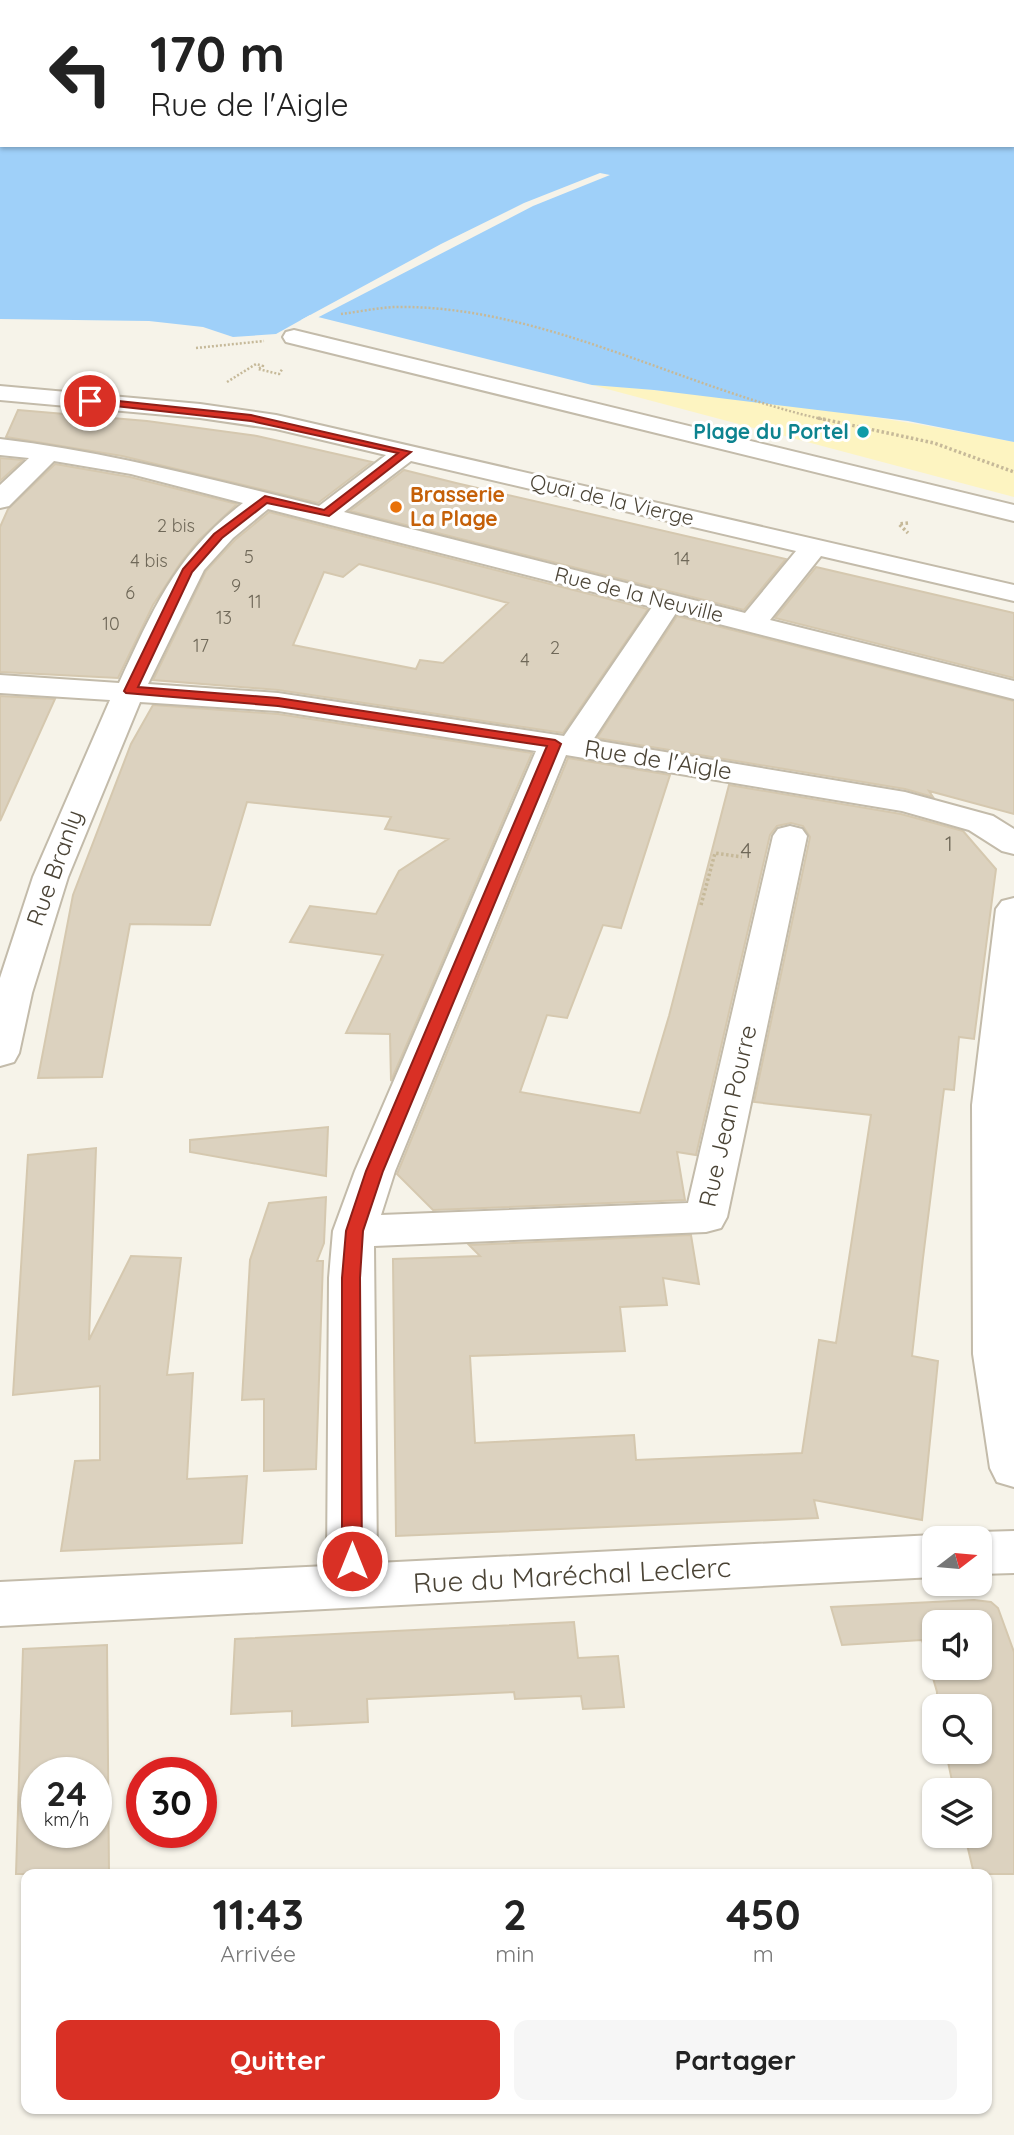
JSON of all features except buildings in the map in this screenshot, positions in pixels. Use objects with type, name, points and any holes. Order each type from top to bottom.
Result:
[{"type":"street","points":[[294,337],[1014,513]]},
{"type":"street","name":"Quai de la Vierge","points":[[0,393],[231,415],[406,452],[1014,593]]},
{"type":"street","name":"Rue de la Neuville","points":[[0,447],[105,461],[265,499],[1014,690]]},
{"type":"street","points":[[0,500],[49,452]]},
{"type":"street","points":[[326,514],[406,452]]},
{"type":"street","name":"Rue Branly","points":[[0,1053],[10,1003],[37,913],[90,775],[173,598],[195,559],[218,536],[265,499]]},
{"type":"street","points":[[752,623],[814,547]]},
{"type":"street","points":[[352,1587],[351,1278],[354,1231],[375,1171],[564,745],[669,603]]},
{"type":"street","name":"Rue de l'Aigle","points":[[0,684],[278,702],[564,745],[905,802],[981,823],[1013,841]]},
{"type":"street","name":"Rue Jean Pourre","points":[[354,1231],[706,1217],[787,850]]},
{"type":"street","points":[[1014,909],[992,1105],[992,1145],[995,1354],[1014,1468]]},
{"type":"street","points":[[992,1553],[1014,1552]]},
{"type":"street","name":"Rue du Maréchal Leclerc","points":[[0,1604],[922,1557]]},
{"type":"path","points":[[333,316],[373,306],[397,305],[475,316],[555,335],[792,412],[926,441],[991,460],[1014,472]]},
{"type":"path","points":[[195,348],[271,340],[282,334],[294,337]]},
{"type":"path","points":[[236,375],[256,364],[263,366],[258,369],[279,374]]},
{"type":"path","points":[[701,905],[715,853],[787,850]]},
{"type":"sand","name":"Plage du Portel","points":[[592,385],[804,407],[1014,442],[1014,497]]},
{"type":"water","points":[[0,147],[1014,147],[1014,442],[908,421],[592,385],[310,315],[276,334],[233,337],[203,327],[149,321],[0,319]]},
{"type":"pier","points":[[600,173],[610,175],[533,206],[313,320],[301,320],[441,244],[524,203]]},
{"type":"place","name":"Plage du Portel","points":[[863,432]]},
{"type":"place","name":"Brasserie La Plage","points":[[396,507]]},
{"type":"route","points":[[90,401],[200,411],[276,422],[406,452],[326,514],[265,499],[218,536],[187,571],[131,691],[278,702],[555,744],[375,1171],[354,1231],[351,1262],[352,1561]]}]
